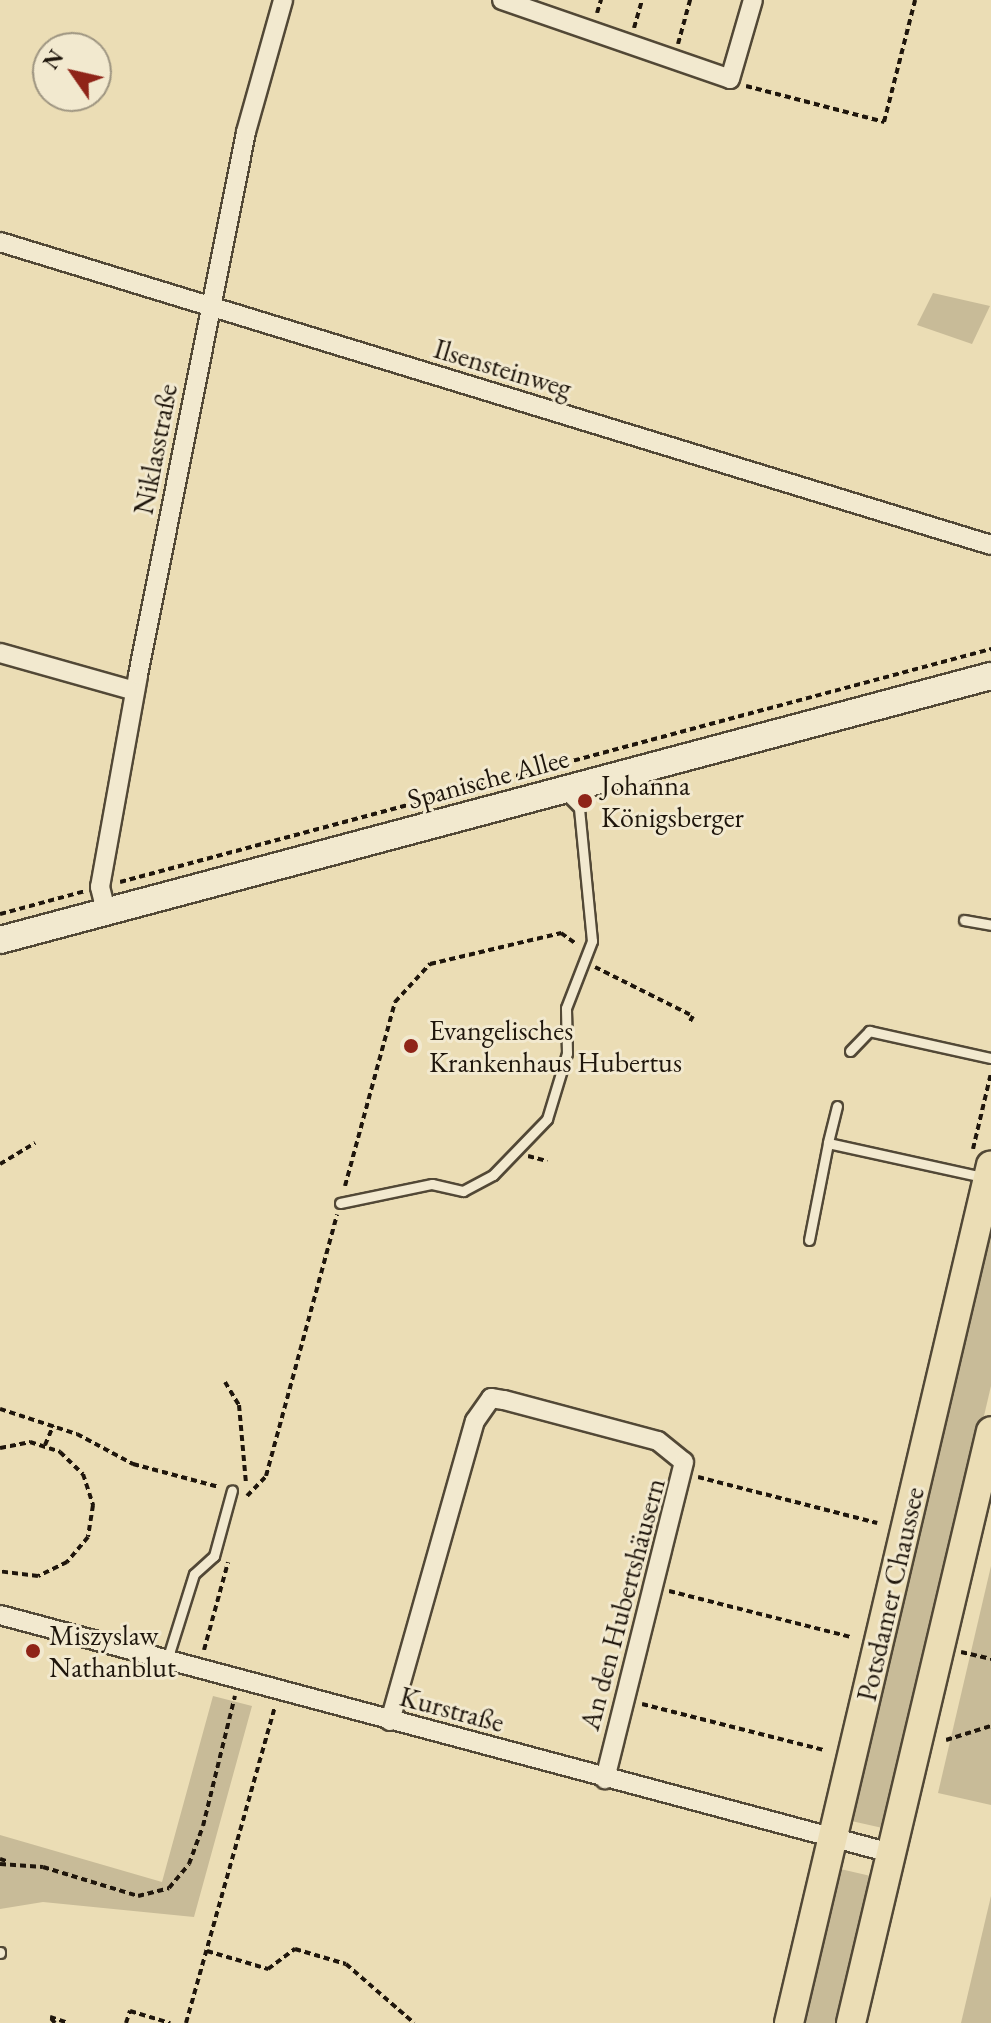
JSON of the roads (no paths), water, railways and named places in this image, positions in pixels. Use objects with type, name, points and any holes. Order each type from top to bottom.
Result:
[{"type":"main road","name":"Spanische Allee","points":[[0,940],[991,676]]},
{"type":"main road","name":"Potsdamer Chaussee","points":[[789,2023],[989,1172]]},
{"type":"main road","points":[[851,2023],[991,1431]]},
{"type":"street","name":"Niklasstraße","points":[[106,911],[100,887],[135,691],[246,132],[283,0]]},
{"type":"street","points":[[502,0],[630,41],[673,62],[730,79],[753,0]]},
{"type":"street","name":"Ilsensteinweg","points":[[0,242],[991,545]]},
{"type":"street","points":[[0,653],[135,691]]},
{"type":"street","name":"An den Hubertshäusern","points":[[390,1721],[481,1406],[491,1398],[658,1441],[684,1462],[605,1779]]},
{"type":"street","name":"Kurstraße","points":[[0,1615],[891,1853]]},
{"type":"lane","points":[[340,1203],[432,1184],[463,1191],[493,1175],[552,1110],[567,1053],[566,1008],[587,958],[579,808],[563,791]]},
{"type":"lane","points":[[964,920],[991,925]]},
{"type":"lane","points":[[850,1051],[869,1031],[991,1058]]},
{"type":"lane","points":[[809,1240],[837,1106]]},
{"type":"lane","points":[[828,1143],[989,1172]]},
{"type":"lane","points":[[167,1660],[194,1574],[214,1556],[232,1490]]},
{"type":"place","name":"Johanna Königsberger","points":[[585,801]]},
{"type":"place","name":"Evangelisches Krankenhaus Hubertus","points":[[411,1046]]},
{"type":"place","name":"Miszyslaw Nathanblut","points":[[33,1651]]}]
